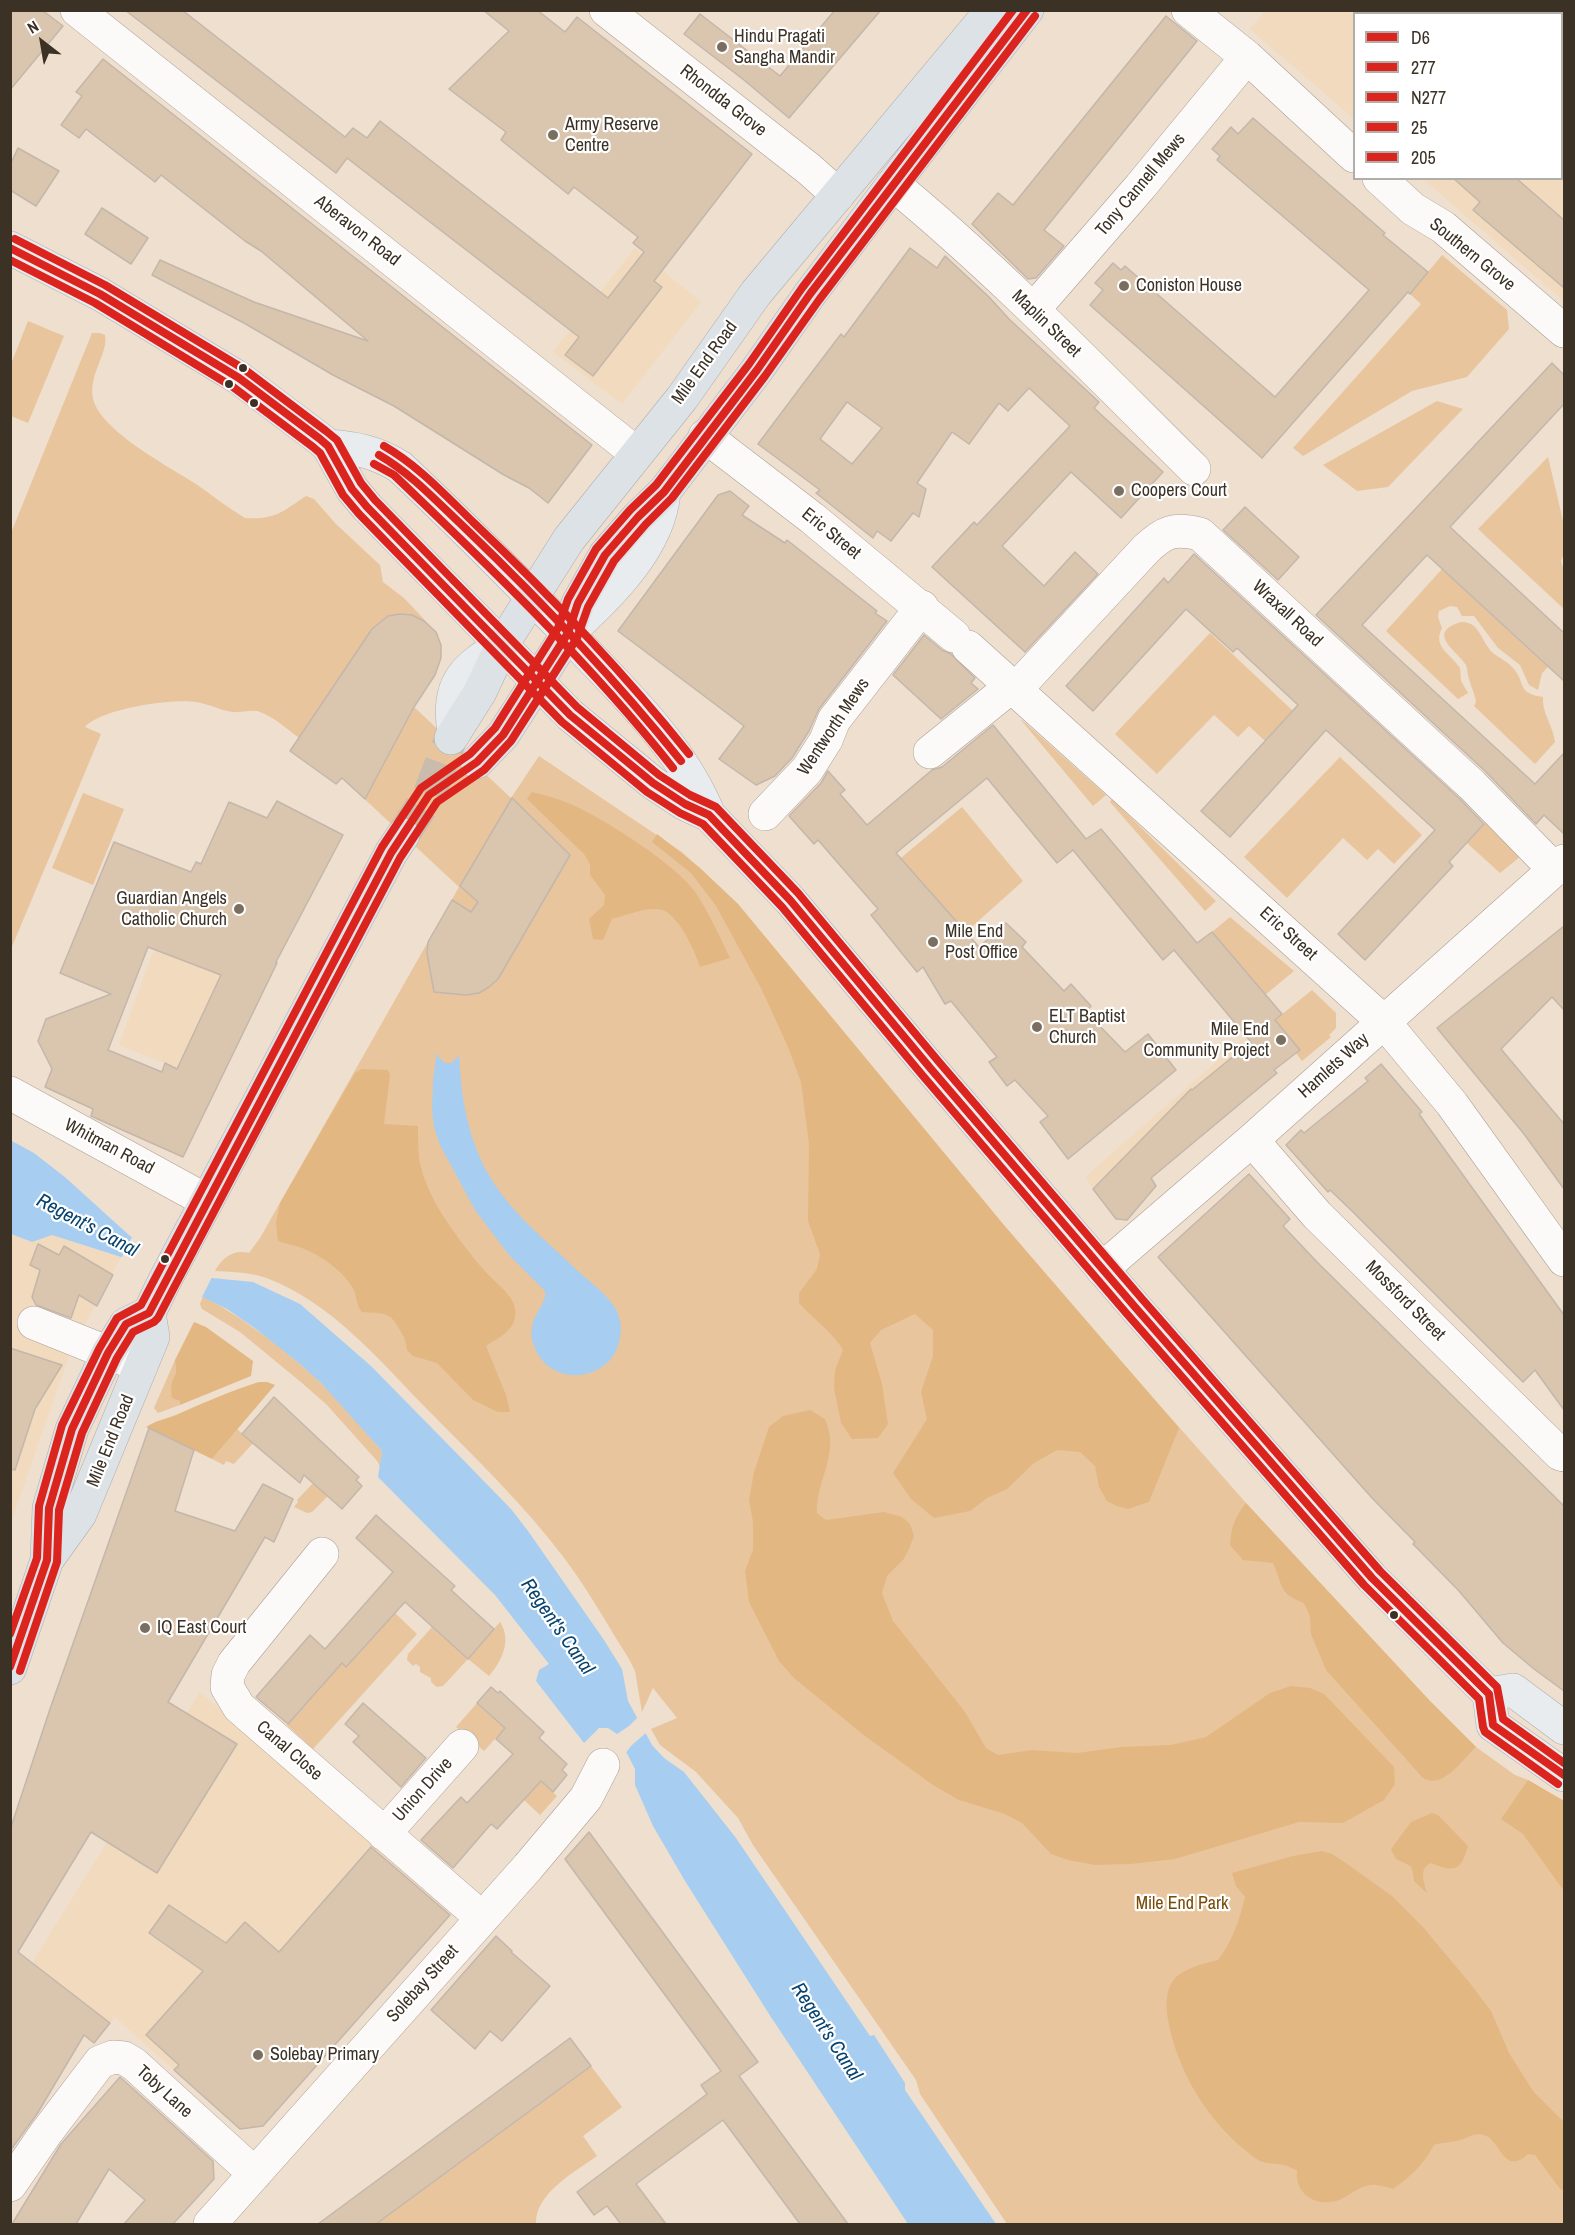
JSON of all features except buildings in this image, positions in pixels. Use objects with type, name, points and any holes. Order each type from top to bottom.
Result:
[{"type":"highway","name":"Mile End Road","points":[[452,736],[480,692],[502,645],[539,602],[569,539],[687,390],[756,293],[992,10]]},
{"type":"highway","points":[[477,762],[503,735],[537,682],[567,633],[578,603],[605,555],[638,517],[664,492],[757,370],[810,294],[1027,10]]},
{"type":"highway","name":"Mile End Road","points":[[47,1560],[80,1514],[153,1337],[149,1313],[403,834]]},
{"type":"highway","name":"Mile End Road","points":[[10,1668],[47,1560],[49,1508],[65,1446],[108,1353],[126,1324],[149,1313]]},
{"type":"main road","points":[[10,248],[100,294],[240,378],[328,446],[352,489],[367,507],[570,715],[652,783],[685,804],[709,815]]},
{"type":"main road","points":[[328,446],[356,448],[383,456],[400,467],[539,602],[641,711],[675,753],[699,791],[709,815],[790,900],[931,1070],[1372,1578],[1489,1694],[1493,1725],[1564,1774]]},
{"type":"main road","points":[[1489,1694],[1513,1690],[1564,1728]]},
{"type":"street","name":"Aberavon Road","points":[[77,10],[636,453]]},
{"type":"street","name":"Rhondda Grove","points":[[606,10],[809,169],[838,195]]},
{"type":"street","points":[[1188,10],[1246,57],[1353,155]]},
{"type":"street","name":"Tony Cannell Mews","points":[[1033,310],[1140,187],[1246,57]]},
{"type":"street","name":"Southern Grove","points":[[1381,180],[1413,209],[1443,227],[1564,331]]},
{"type":"street","name":"Maplin Street","points":[[893,184],[952,234],[1033,310],[1194,469]]},
{"type":"street","name":"Eric Street","points":[[705,436],[922,607],[1384,1022],[1452,1104],[1564,1260]]},
{"type":"street","name":"Wraxall Road","points":[[930,752],[1014,688],[1162,534],[1179,530],[1200,534],[1209,540],[1306,633],[1560,866]]},
{"type":"street","name":"Wentworth Mews","points":[[765,814],[807,770],[826,741],[834,720],[922,607]]},
{"type":"street","name":"Hamlets Way","points":[[1102,1269],[1252,1140],[1560,866]]},
{"type":"street","name":"Whitman Road","points":[[10,1094],[207,1201]]},
{"type":"street","name":"Mossford Street","points":[[1252,1140],[1317,1215],[1560,1454],[1564,1455]]},
{"type":"street","points":[[34,1323],[141,1366]]},
{"type":"street","name":"Canal Close","points":[[322,1554],[234,1663],[228,1675],[226,1687],[239,1707],[482,1918]]},
{"type":"street","name":"Union Drive","points":[[384,1834],[462,1746]]},
{"type":"street","name":"Solebay Street","points":[[210,2224],[580,1805],[603,1765]]},
{"type":"street","name":"Toby Lane","points":[[10,2185],[92,2071],[100,2062],[113,2057],[124,2058],[134,2064],[255,2174]]},
{"type":"shaded area","points":[[1265,11],[1564,11],[1564,301],[1424,180],[1563,180],[1563,12],[1353,12],[1353,118],[1250,29]]},
{"type":"shaded area","points":[[635,248],[701,302],[622,404],[553,352]]},
{"type":"shaded area","points":[[532,792],[568,803],[599,818],[672,869],[696,893],[730,958],[700,967],[684,932],[672,916],[658,909],[612,919],[603,940],[593,939],[589,919],[604,905],[605,895],[590,875],[590,864],[584,854],[527,799]]},
{"type":"shaded area","points":[[657,834],[699,867],[738,904],[1003,1224],[1179,1428],[1149,1502],[1128,1509],[1107,1501],[1099,1487],[1095,1466],[1080,1452],[1057,1450],[1034,1463],[1007,1489],[987,1498],[970,1511],[934,1518],[911,1499],[893,1473],[927,1419],[921,1392],[933,1356],[933,1330],[915,1314],[881,1330],[870,1343],[882,1384],[888,1424],[878,1438],[852,1439],[841,1423],[834,1388],[835,1370],[843,1350],[799,1303],[799,1293],[817,1269],[820,1254],[808,1221],[809,1144],[801,1082],[762,990],[716,906],[691,873],[652,842]]},
{"type":"shaded area","points":[[170,916],[277,963],[183,1157],[122,1129],[141,1114],[165,1063],[119,1045],[154,949]]},
{"type":"shaded area","points":[[1246,1036],[1277,1073],[1151,1178],[1156,1186],[1127,1220],[1116,1219],[1085,1177]]},
{"type":"shaded area","points":[[362,1069],[388,1070],[390,1075],[384,1124],[418,1126],[422,1173],[444,1218],[464,1246],[507,1293],[514,1304],[515,1316],[511,1328],[486,1346],[506,1395],[510,1412],[498,1412],[473,1400],[437,1363],[413,1356],[407,1350],[403,1336],[393,1320],[386,1314],[362,1312],[350,1283],[331,1264],[309,1251],[278,1241],[276,1223],[280,1203],[355,1073]]},
{"type":"shaded area","points":[[11,1234],[31,1242],[52,1235],[121,1257],[71,1350],[11,1522]]},
{"type":"shaded area","points":[[194,1322],[206,1327],[253,1361],[251,1376],[180,1405],[180,1401],[172,1398],[171,1395],[172,1382],[176,1373],[175,1360]]},
{"type":"shaded area","points":[[259,1382],[275,1385],[212,1459],[146,1427],[227,1393]]},
{"type":"shaded area","points":[[810,1410],[825,1419],[830,1436],[829,1457],[817,1503],[817,1513],[826,1520],[884,1512],[902,1517],[910,1524],[914,1536],[909,1549],[903,1560],[887,1576],[882,1593],[893,1621],[965,1712],[986,1748],[998,1755],[1032,1750],[1077,1753],[1121,1747],[1171,1745],[1206,1737],[1270,1693],[1291,1686],[1310,1688],[1324,1694],[1394,1767],[1395,1784],[1384,1800],[1343,1823],[1299,1822],[1175,1859],[1095,1865],[1051,1854],[1022,1823],[1005,1814],[959,1800],[933,1785],[865,1736],[794,1678],[779,1661],[749,1602],[745,1571],[753,1550],[753,1522],[749,1500],[754,1472],[769,1427],[783,1416]]},
{"type":"shaded area","points":[[1246,1503],[1430,1701],[1476,1747],[1452,1772],[1438,1780],[1430,1781],[1423,1778],[1326,1670],[1311,1634],[1310,1616],[1304,1603],[1285,1592],[1273,1563],[1243,1560],[1230,1545],[1234,1522]]},
{"type":"shaded area","points":[[200,1692],[452,1913],[263,2126],[240,2129],[115,2017],[110,2023],[32,1963]]},
{"type":"shaded area","points":[[1528,1780],[1564,1801],[1564,1891],[1523,1834],[1501,1819]]},
{"type":"shaded area","points":[[1432,1813],[1438,1815],[1468,1846],[1463,1861],[1456,1868],[1446,1868],[1431,1863],[1424,1869],[1423,1876],[1427,1893],[1414,1881],[1410,1866],[1396,1859],[1391,1849],[1411,1822]]},
{"type":"shaded area","points":[[1322,1851],[1343,1861],[1392,1896],[1422,1926],[1491,2011],[1509,2053],[1533,2091],[1564,2122],[1564,2190],[1560,2189],[1535,2155],[1528,2154],[1520,2160],[1513,2161],[1503,2155],[1490,2138],[1477,2134],[1457,2141],[1434,2145],[1416,2170],[1393,2189],[1370,2185],[1336,2201],[1320,2202],[1313,2200],[1302,2191],[1297,2178],[1297,2170],[1284,2165],[1261,2162],[1241,2147],[1212,2116],[1189,2080],[1173,2040],[1167,2009],[1167,1997],[1172,1981],[1185,1971],[1218,1960],[1227,1946],[1238,1922],[1245,1897],[1236,1886],[1232,1873],[1293,1856]]},
{"type":"green space","points":[[1442,255],[1507,310],[1509,329],[1467,377],[1412,391],[1303,456],[1293,448],[1421,304],[1410,294]]},
{"type":"green space","points":[[28,321],[64,336],[28,423],[11,416],[11,364]]},
{"type":"green space","name":"Mile End Park","points":[[92,333],[105,335],[104,350],[93,384],[94,402],[100,414],[124,437],[245,518],[264,518],[284,511],[306,496],[314,499],[336,524],[380,565],[383,582],[404,598],[436,632],[414,707],[511,798],[539,756],[682,852],[738,904],[1003,1224],[1246,1503],[1430,1701],[1476,1747],[1515,1775],[1564,1801],[1564,2224],[1007,2224],[920,2094],[916,2080],[753,1845],[738,1818],[696,1772],[660,1745],[651,1729],[677,1718],[653,1688],[642,1712],[635,1671],[629,1659],[582,1583],[548,1538],[495,1478],[386,1366],[332,1316],[291,1289],[269,1279],[236,1272],[215,1271],[229,1256],[238,1252],[249,1253],[260,1238],[459,887],[299,738],[270,717],[257,711],[232,712],[196,702],[154,703],[105,715],[85,727],[101,734],[11,949],[11,533]]},
{"type":"green space","points":[[1437,401],[1463,409],[1388,487],[1357,491],[1323,465]]},
{"type":"green space","points":[[1548,457],[1564,525],[1564,553],[1561,561],[1564,571],[1564,609],[1478,529]]},
{"type":"green space","points":[[1442,569],[1548,667],[1542,673],[1538,690],[1529,685],[1520,665],[1498,648],[1474,616],[1462,616],[1457,607],[1450,606],[1439,611],[1438,617],[1442,628],[1439,640],[1444,650],[1460,668],[1461,681],[1468,693],[1458,699],[1386,631]]},
{"type":"green space","points":[[1461,622],[1476,628],[1493,653],[1508,663],[1516,672],[1528,693],[1543,697],[1544,709],[1555,742],[1535,764],[1474,706],[1476,702],[1466,665],[1444,637],[1450,626]]},
{"type":"green space","points":[[1210,633],[1293,711],[1265,741],[1249,726],[1238,737],[1214,715],[1157,774],[1115,734]]},
{"type":"green space","points":[[1022,720],[1106,795],[1093,806]]},
{"type":"green space","points":[[1340,757],[1422,835],[1394,864],[1378,849],[1367,860],[1343,838],[1287,898],[1244,857]]},
{"type":"green space","points":[[83,793],[124,809],[93,885],[52,868]]},
{"type":"green space","points":[[1112,799],[1216,901],[1205,911],[1110,802]]},
{"type":"green space","points":[[962,807],[1023,881],[966,932],[918,878],[896,862]]},
{"type":"green space","points":[[1489,819],[1521,856],[1500,873],[1467,843]]},
{"type":"green space","points":[[1230,917],[1294,971],[1265,995],[1212,932]]},
{"type":"green space","points":[[1312,990],[1336,1013],[1336,1028],[1329,1035],[1331,1037],[1302,1061],[1296,1053],[1299,1049],[1275,1020]]},
{"type":"green space","points":[[203,1296],[265,1336],[322,1384],[382,1451],[380,1467],[327,1405],[240,1332],[202,1309],[200,1304]]},
{"type":"green space","points":[[175,1360],[176,1373],[171,1394],[180,1400],[180,1405],[158,1413],[154,1408]]},
{"type":"green space","points":[[237,1429],[253,1443],[234,1464],[226,1461],[224,1465],[212,1459]]},
{"type":"green space","points":[[313,1483],[328,1496],[312,1512],[307,1513],[294,1507],[297,1500]]},
{"type":"green space","points":[[395,1613],[417,1634],[313,1749],[287,1725],[342,1663],[346,1667]]},
{"type":"green space","points":[[500,1622],[505,1636],[504,1650],[489,1676],[468,1659]]},
{"type":"green space","points":[[432,1627],[468,1659],[443,1686],[437,1687],[431,1682],[431,1678],[420,1672],[420,1667],[416,1664],[413,1666],[407,1660],[408,1654]]},
{"type":"green space","points":[[477,1703],[505,1728],[484,1751],[456,1727]]},
{"type":"green space","points":[[539,1780],[557,1796],[540,1815],[523,1799]]},
{"type":"green space","points":[[591,2066],[622,2107],[583,2136],[597,2156],[568,2176],[549,2193],[537,2213],[536,2224],[376,2224]]},
{"type":"water","points":[[437,1052],[439,1058],[445,1063],[452,1063],[459,1055],[463,1099],[470,1128],[479,1156],[495,1185],[528,1224],[602,1292],[616,1310],[621,1329],[615,1352],[606,1364],[594,1371],[581,1375],[567,1374],[553,1369],[542,1360],[534,1346],[532,1328],[545,1297],[545,1291],[509,1255],[475,1210],[440,1145],[434,1127],[432,1110]]},
{"type":"water","name":"Regent's Canal","points":[[10,1140],[34,1153],[66,1178],[130,1236],[212,1278],[253,1282],[300,1304],[371,1366],[511,1509],[622,1669],[628,1701],[652,1745],[664,1758],[684,1772],[736,1838],[870,2036],[874,2035],[905,2083],[905,2090],[996,2224],[908,2224],[769,2014],[685,1881],[653,1826],[635,1785],[635,1769],[617,1734],[608,1728],[599,1728],[584,1743],[536,1681],[539,1670],[549,1664],[495,1595],[378,1477],[382,1451],[322,1384],[256,1329],[227,1309],[121,1257],[52,1235],[32,1242],[11,1234]]},
{"type":"pier","points":[[133,1235],[213,1275],[202,1297],[121,1259]]},
{"type":"pier","points":[[639,1716],[648,1731],[624,1755],[614,1736]]},
{"type":"tunnel","points":[[403,835],[429,795],[451,738]]},
{"type":"transit line","points":[[10,1634],[37,1558],[39,1506],[62,1425],[99,1349],[117,1318],[141,1305],[382,847],[421,788],[470,754],[495,728],[558,628],[568,599],[596,549],[630,510],[656,485],[1013,10]]},
{"type":"transit line","name":"25","points":[[10,1667],[47,1560],[49,1508],[72,1429],[108,1353],[126,1324],[149,1313],[391,853],[429,795],[477,762],[503,735],[568,633],[578,603],[605,555],[638,517],[664,492],[757,370],[810,294],[1027,10]]},
{"type":"transit line","name":"205","points":[[20,1671],[57,1562],[59,1510],[82,1433],[117,1358],[133,1332],[158,1318],[400,858],[437,802],[484,770],[511,741],[577,638],[588,607],[614,561],[672,498],[1035,16]]},
{"type":"transit line","name":"N277","points":[[15,239],[105,285],[244,369],[326,431],[337,440],[361,483],[375,500],[577,707],[659,775],[690,795],[716,807],[798,893],[1143,1300],[1380,1571],[1497,1687],[1503,1719],[1564,1763]]},
{"type":"transit line","name":"D6","points":[[10,248],[100,294],[239,378],[320,439],[328,446],[352,489],[367,507],[570,715],[653,783],[685,804],[709,815],[790,900],[1135,1307],[1372,1578],[1489,1694],[1493,1725],[1564,1775]]},
{"type":"transit line","name":"277","points":[[10,260],[95,303],[233,387],[313,447],[320,453],[343,495],[359,514],[562,722],[647,792],[680,813],[703,824],[782,907],[1127,1314],[1364,1585],[1479,1699],[1485,1732],[1558,1784]]},
{"type":"transit line","name":"N277","points":[[384,446],[432,482],[531,578],[586,635],[689,754]]},
{"type":"transit line","name":"D6","points":[[379,455],[424,489],[522,585],[604,671],[681,761]]},
{"type":"transit line","name":"277","points":[[374,464],[394,475],[538,617],[608,691],[673,768]]},
{"type":"place","name":"Hindu Pragati Sangha Mandir","points":[[722,47]]},
{"type":"place","name":"Army Reserve Centre","points":[[553,135]]},
{"type":"place","name":"Coniston House","points":[[1124,286]]},
{"type":"place","name":"Coopers Court","points":[[1119,491]]},
{"type":"place","name":"Guardian Angels Catholic Church","points":[[239,909]]},
{"type":"place","name":"Mile End Post Office","points":[[933,942]]},
{"type":"place","name":"ELT Baptist Church","points":[[1037,1027]]},
{"type":"place","name":"Mile End Community Project","points":[[1281,1040]]},
{"type":"place","name":"IQ East Court","points":[[145,1628]]},
{"type":"place","name":"Solebay Primary","points":[[258,2055]]}]
